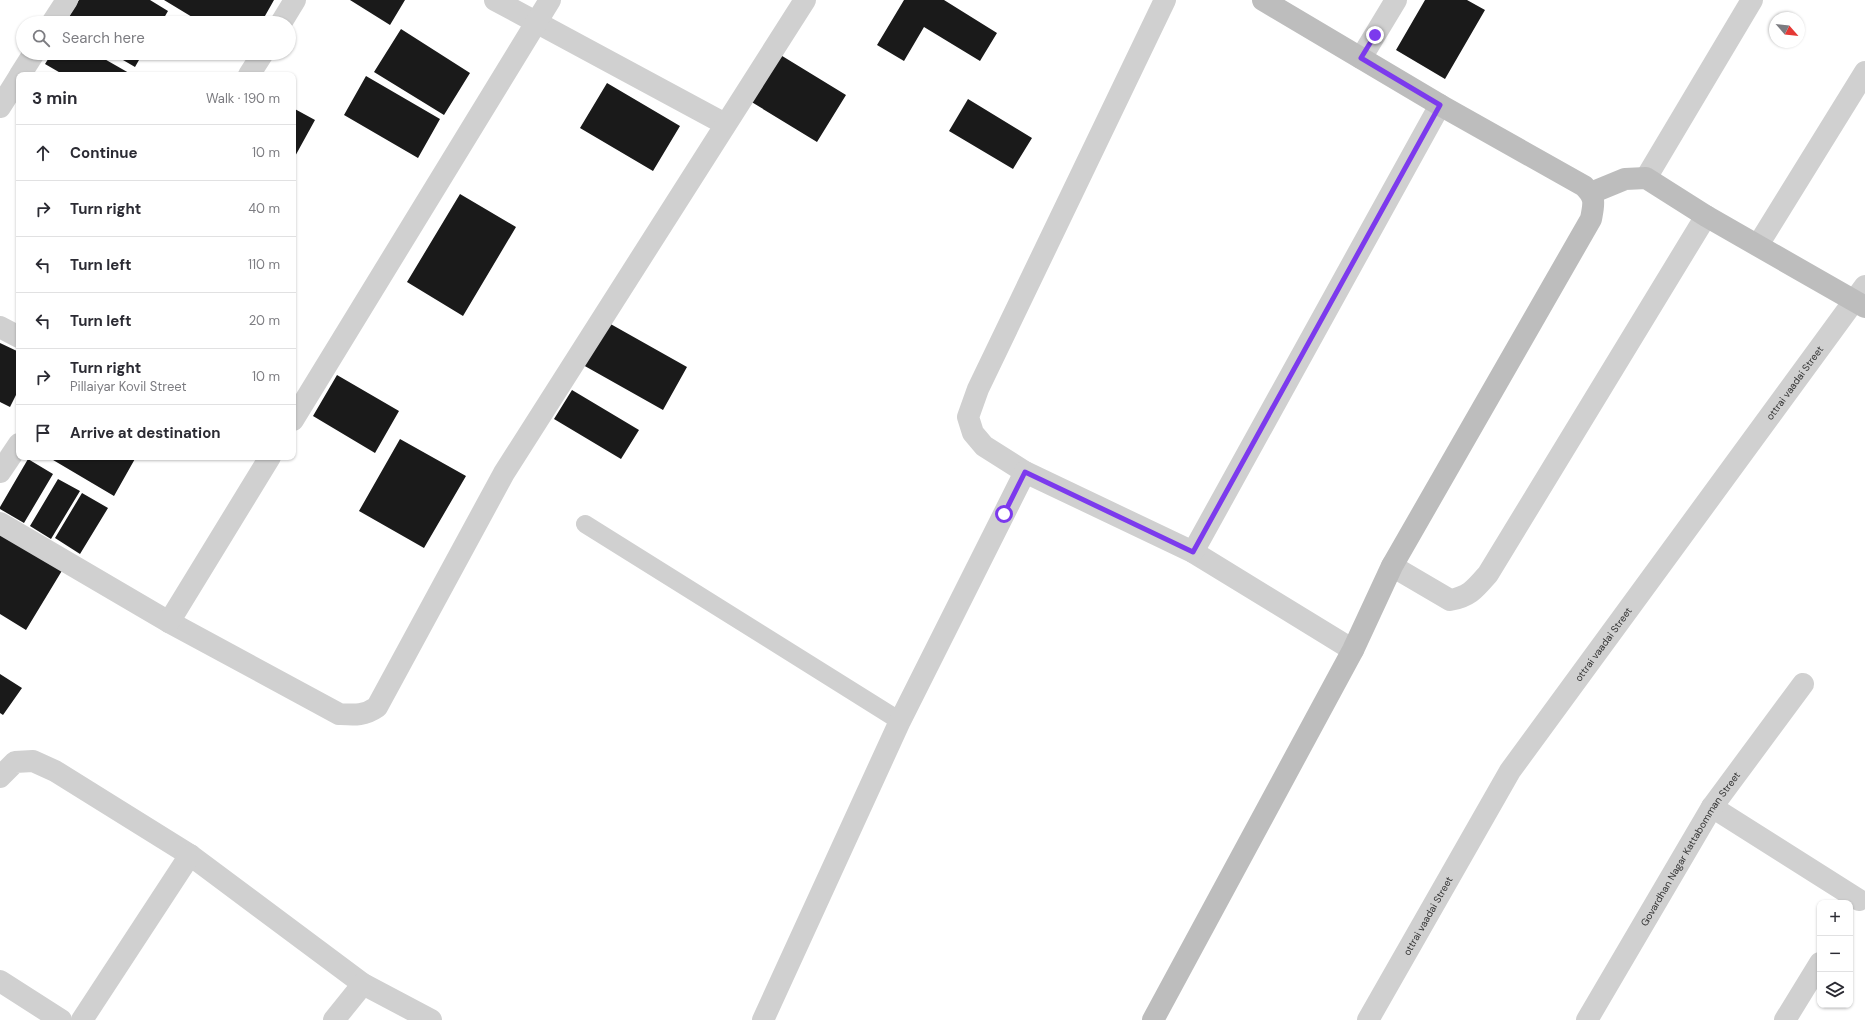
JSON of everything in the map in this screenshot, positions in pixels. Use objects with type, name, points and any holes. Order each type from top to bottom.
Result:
[{"type":"street","points":[[57,16],[67,0]]},
{"type":"street","points":[[285,16],[295,0]]},
{"type":"street","points":[[495,0],[726,124]]},
{"type":"street","points":[[296,415],[550,0]]},
{"type":"street","points":[[0,523],[169,622],[339,714],[357,716],[368,714],[378,707],[504,473],[805,0]]},
{"type":"street","points":[[1165,0],[981,382],[968,417],[973,433],[984,446],[1025,472],[1193,552],[1353,650]]},
{"type":"street","points":[[1153,1020],[1353,650],[1392,566],[1591,219],[1594,204],[1591,193],[1584,186],[1440,105],[1263,0]]},
{"type":"street","points":[[1361,58],[1396,0]]},
{"type":"street","points":[[1646,178],[1752,0]]},
{"type":"street","points":[[22,72],[30,60]]},
{"type":"street","points":[[251,72],[259,60]]},
{"type":"street","points":[[1758,246],[1865,72]]},
{"type":"street","points":[[0,107],[16,82]]},
{"type":"street","points":[[1193,552],[1440,105]]},
{"type":"street","points":[[1591,193],[1625,179],[1646,178],[1706,216],[1758,246],[1861,298]]},
{"type":"street","points":[[1392,566],[1450,600],[1463,598],[1488,574],[1706,216]]},
{"type":"street","name":"ottrai vaadai Street","points":[[1368,1020],[1510,771],[1861,298]]},
{"type":"street","points":[[0,327],[16,335]]},
{"type":"street","points":[[0,472],[16,448]]},
{"type":"street","points":[[169,622],[268,460]]},
{"type":"street","points":[[763,1020],[900,722],[1025,472]]},
{"type":"street","name":"Govardhan Nagar Kattabomman Street","points":[[1587,1020],[1712,807],[1803,684]]},
{"type":"street","points":[[0,777],[15,762],[33,761],[55,771],[190,855],[363,984],[431,1020]]},
{"type":"street","points":[[1712,807],[1858,902]]},
{"type":"street","points":[[82,1020],[190,855]]},
{"type":"street","points":[[1785,1020],[1817,968]]},
{"type":"street","points":[[0,981],[61,1020]]},
{"type":"street","points":[[334,1020],[363,984]]},
{"type":"lane","points":[[585,524],[900,722]]},
{"type":"building","points":[[79,0],[150,0],[168,11],[165,16],[69,16]]},
{"type":"building","points":[[164,0],[274,0],[265,16],[190,16]]},
{"type":"building","points":[[350,0],[405,0],[390,25]]},
{"type":"building","points":[[904,0],[944,0],[997,33],[980,61],[924,27],[904,61],[877,45]]},
{"type":"building","points":[[1425,0],[1467,0],[1485,10],[1445,79],[1396,50]]},
{"type":"building","points":[[401,29],[470,73],[444,115],[374,72]]},
{"type":"building","points":[[774,51],[846,95],[817,142],[745,98]]},
{"type":"building","points":[[48,60],[106,60],[127,72],[59,72],[45,64]]},
{"type":"building","points":[[123,60],[139,60],[135,67]]},
{"type":"building","points":[[366,76],[440,119],[418,158],[344,115]]},
{"type":"building","points":[[607,83],[680,126],[653,171],[580,128]]},
{"type":"building","points":[[968,99],[1032,138],[1013,169],[949,131]]},
{"type":"building","points":[[296,110],[315,120],[296,155]]},
{"type":"building","points":[[460,194],[516,227],[463,316],[407,282]]},
{"type":"building","points":[[607,322],[687,367],[663,410],[583,365]]},
{"type":"building","points":[[0,343],[16,351],[16,395],[10,407],[0,402]]},
{"type":"building","points":[[337,375],[399,411],[375,453],[313,416]]},
{"type":"building","points":[[572,390],[639,430],[621,459],[554,419]]},
{"type":"building","points":[[400,439],[466,476],[424,548],[359,511]]},
{"type":"building","points":[[27,460],[53,474],[24,523],[0,509]]},
{"type":"building","points":[[53,460],[134,460],[114,496]]},
{"type":"building","points":[[58,479],[80,491],[51,539],[30,526]]},
{"type":"building","points":[[82,493],[108,508],[80,554],[55,538]]},
{"type":"building","points":[[0,530],[63,569],[26,630],[0,614]]},
{"type":"building","points":[[0,674],[22,688],[3,715],[0,713]]},
{"type":"route","points":[[1004,514],[1025,472],[1193,552],[1440,105],[1361,58],[1375,35]]}]
